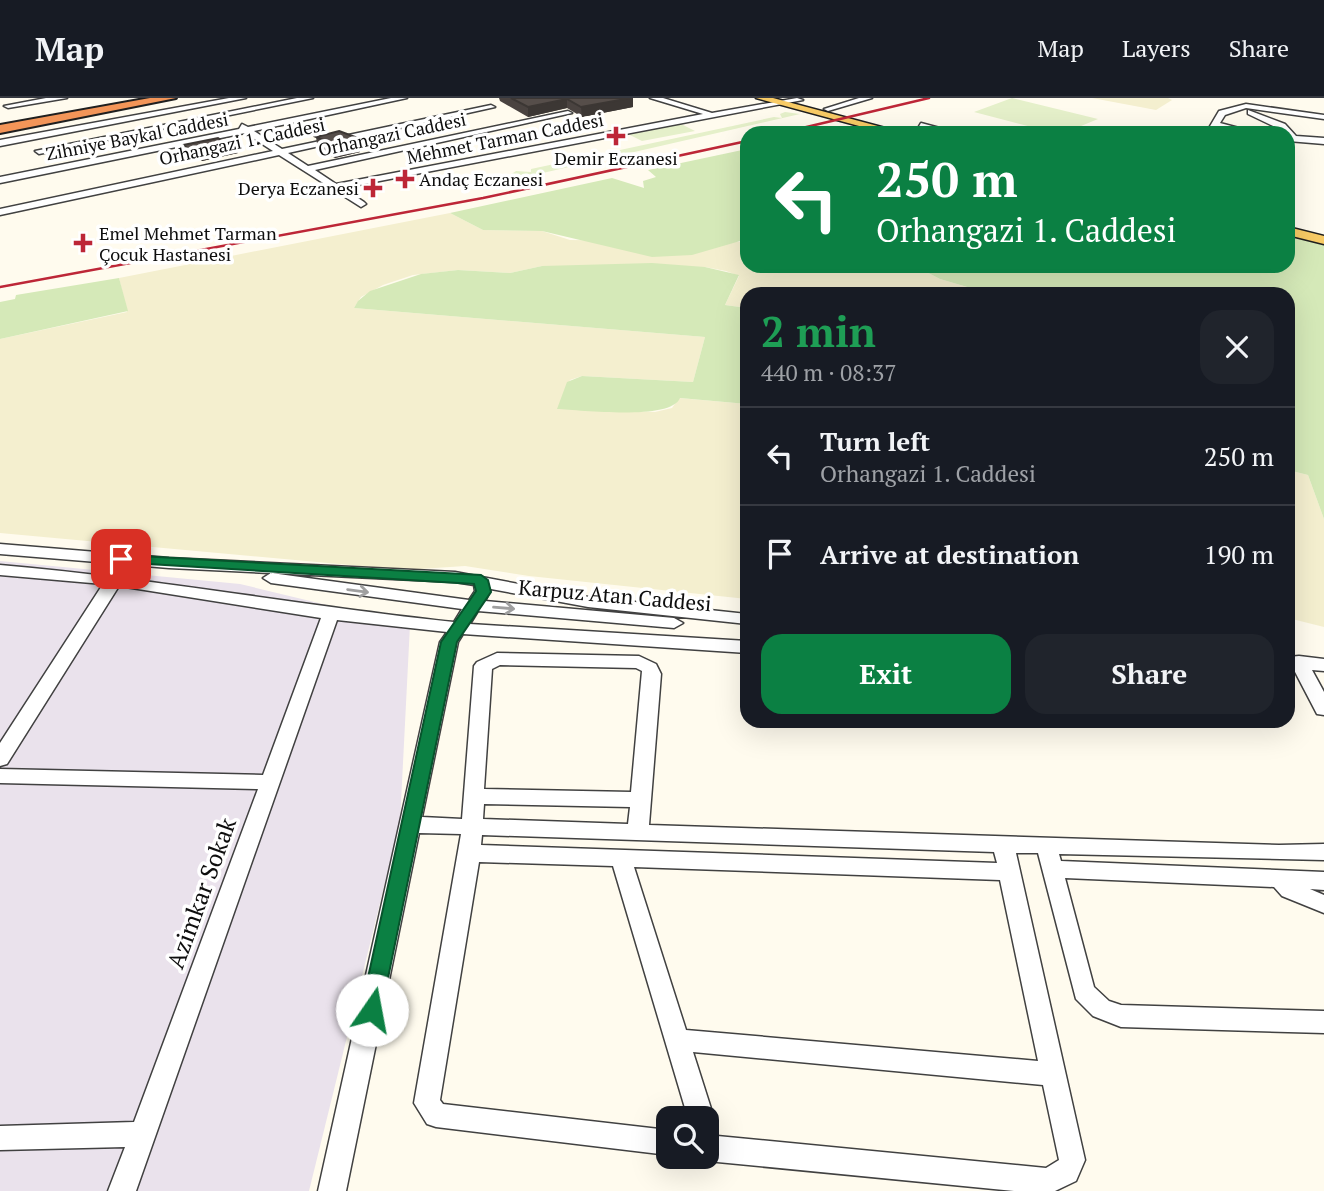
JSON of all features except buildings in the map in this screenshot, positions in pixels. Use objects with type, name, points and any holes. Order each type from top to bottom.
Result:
[{"type":"highway","points":[[0,127],[152,98]]},
{"type":"highway","points":[[0,127],[170,98]]},
{"type":"main road","points":[[778,101],[902,126]]},
{"type":"main road","points":[[778,101],[870,126]]},
{"type":"main road","points":[[778,101],[810,111]]},
{"type":"main road","points":[[1295,227],[1324,234]]},
{"type":"main road","points":[[1295,233],[1324,240]]},
{"type":"street","points":[[5,103],[64,98]]},
{"type":"street","points":[[0,143],[242,98]]},
{"type":"street","points":[[39,151],[309,98]]},
{"type":"street","name":"Zihniye Baykal Caddesi","points":[[0,180],[312,117],[387,99],[403,98]]},
{"type":"street","points":[[654,98],[712,114]]},
{"type":"street","points":[[828,109],[868,98]]},
{"type":"street","points":[[476,99],[554,143]]},
{"type":"street","name":"Mehmet Tarman Caddesi","points":[[723,113],[778,101]]},
{"type":"street","name":"Mehmet Tarman Caddesi","points":[[334,187],[778,101]]},
{"type":"street","points":[[1215,126],[1222,113],[1244,102],[1324,117]]},
{"type":"street","points":[[206,104],[361,204]]},
{"type":"street","points":[[1234,108],[1279,126]]},
{"type":"street","name":"Orhangazi Caddesi","points":[[306,169],[380,153],[504,115],[568,113]]},
{"type":"street","name":"Orhangazi 1. Caddesi","points":[[0,212],[350,137],[504,115]]},
{"type":"street","points":[[312,117],[380,153]]},
{"type":"street","points":[[1295,138],[1324,141]]},
{"type":"street","points":[[170,145],[206,168]]},
{"type":"street","points":[[0,549],[169,563],[455,577]]},
{"type":"street","points":[[169,563],[436,602]]},
{"type":"street","points":[[0,570],[114,580],[451,632],[740,647]]},
{"type":"street","points":[[451,632],[435,596],[441,584],[455,577]]},
{"type":"street","name":"Karpuz Atan Caddesi","points":[[455,577],[588,602],[740,618]]},
{"type":"street","points":[[0,759],[114,580]]},
{"type":"street","points":[[332,1191],[451,632],[476,605],[483,592],[481,580]]},
{"type":"street","name":"Karpuz Atan Caddesi","points":[[436,602],[740,629]]},
{"type":"street","name":"Azimkar Sokak","points":[[122,1191],[331,614]]},
{"type":"street","points":[[638,831],[652,674],[650,668],[639,662],[498,659],[481,669],[470,853],[427,1097],[429,1108],[436,1115],[656,1142]]},
{"type":"street","points":[[1295,662],[1324,665]]},
{"type":"street","points":[[1295,665],[1324,709]]},
{"type":"street","points":[[0,776],[269,782]]},
{"type":"street","points":[[474,796],[641,800]]},
{"type":"street","points":[[412,824],[1324,852]]},
{"type":"street","points":[[719,1146],[1055,1180],[1067,1172],[1072,1160],[1003,843]]},
{"type":"street","points":[[1046,845],[1084,992],[1101,1009],[1121,1016],[1324,1022]]},
{"type":"street","points":[[470,853],[1009,872]]},
{"type":"street","points":[[621,858],[697,1106]]},
{"type":"street","points":[[1053,869],[1324,881]]},
{"type":"street","points":[[1280,878],[1290,890],[1324,904]]},
{"type":"street","points":[[677,1040],[1053,1074]]},
{"type":"street","points":[[0,1139],[143,1134]]},
{"type":"shaded area","points":[[1092,98],[1168,98],[1172,100],[1156,110]]},
{"type":"shaded area","points":[[450,213],[483,230],[542,231],[570,240],[740,242],[740,273],[928,273],[967,287],[740,287],[740,307],[725,305],[739,276],[726,271],[705,267],[542,266],[510,273],[458,270],[413,275],[383,285],[361,297],[354,308],[705,337],[693,382],[582,376],[570,380],[558,408],[655,412],[672,408],[679,398],[740,403],[740,598],[529,576],[465,566],[405,570],[0,533],[0,339],[127,312],[119,278]]},
{"type":"shaded area","points":[[1295,472],[1308,475],[1324,519],[1324,627],[1295,620]]},
{"type":"shaded area","points":[[0,561],[240,584],[410,625],[400,822],[309,1191],[0,1191]]},
{"type":"green space","points":[[1012,98],[1098,119],[1081,126],[1028,126],[974,112]]},
{"type":"green space","points":[[780,114],[800,114],[534,175],[510,175],[516,171],[531,172],[531,169],[774,117],[782,118]]},
{"type":"green space","points":[[679,123],[695,131],[642,141],[626,133]]},
{"type":"green space","points":[[740,150],[740,241],[692,255],[652,257],[542,231],[483,230],[450,213],[612,178],[644,188],[643,181],[656,177],[648,170]]},
{"type":"green space","points":[[1295,237],[1324,244],[1324,519],[1308,475],[1295,472],[1295,287],[967,287],[928,273],[1295,273]]},
{"type":"green space","points":[[652,263],[705,267],[739,275],[725,305],[740,307],[740,403],[680,398],[673,405],[660,410],[643,412],[557,409],[567,382],[582,376],[693,382],[705,337],[354,308],[370,291],[421,274],[458,270],[510,273],[542,266]]},
{"type":"green space","points":[[119,278],[128,311],[0,339],[0,302],[15,299],[16,295]]},
{"type":"railway","points":[[811,126],[929,98]]},
{"type":"railway","points":[[0,287],[483,198],[740,143]]},
{"type":"place","name":"Demir Eczanesi","points":[[616,136]]},
{"type":"place","name":"Andaç Eczanesi","points":[[405,179]]},
{"type":"place","name":"Derya Eczanesi","points":[[373,188]]},
{"type":"place","name":"Emel Mehmet Tarman Çocuk Hastanesi","points":[[83,243]]},
{"type":"route","points":[[121,559],[481,580],[483,592],[449,642],[372,1010]]}]
